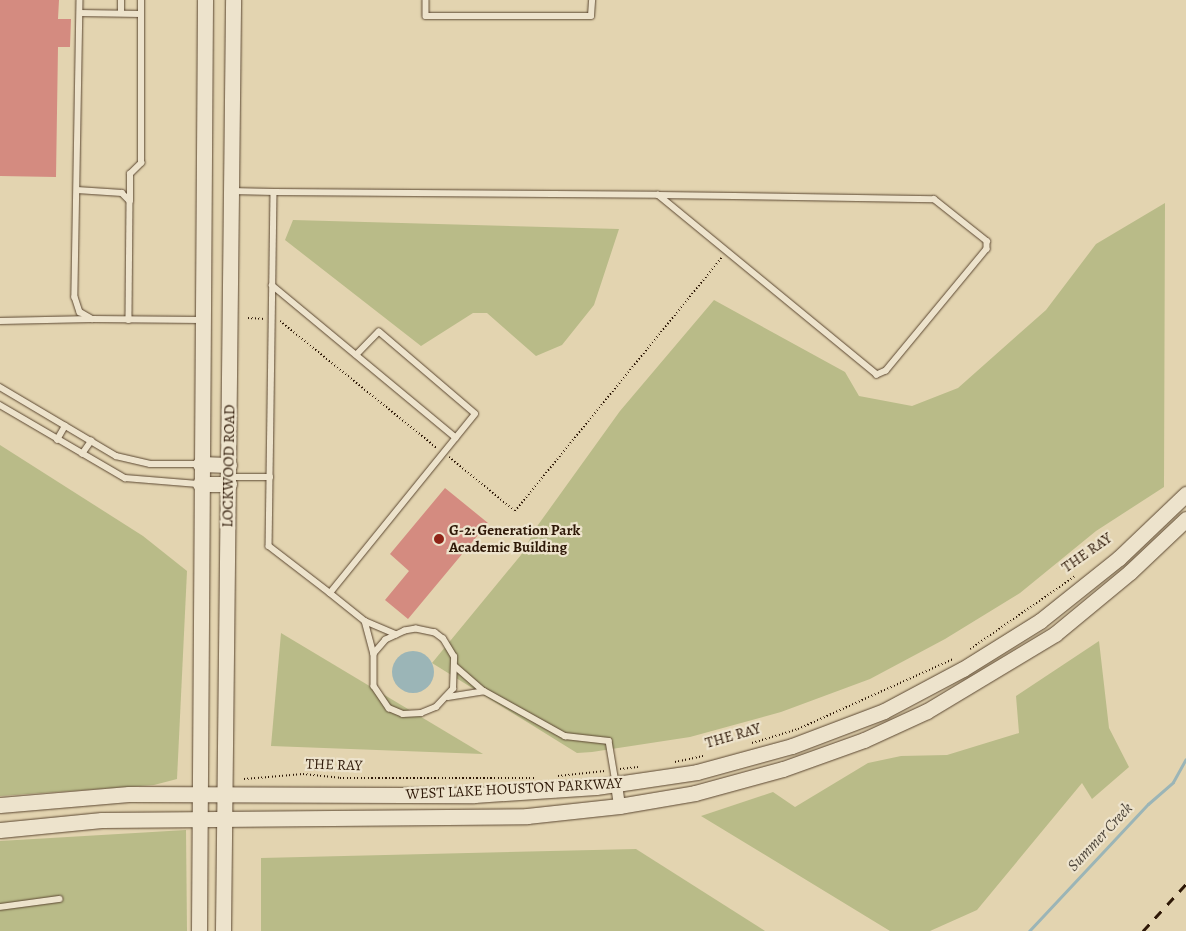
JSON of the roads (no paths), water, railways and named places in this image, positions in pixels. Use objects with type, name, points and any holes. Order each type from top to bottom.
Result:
[{"type":"main road","name":"LOCKWOOD ROAD","points":[[199,931],[200,464],[205,0]]},
{"type":"main road","name":"LOCKWOOD ROAD","points":[[223,931],[233,0]]},
{"type":"main road","points":[[200,464],[229,475]]},
{"type":"main road","points":[[200,484],[229,475]]},
{"type":"main road","name":"WEST LAKE HOUSTON PARKWAY","points":[[0,805],[100,795],[474,795],[615,777],[707,769],[792,746],[884,711],[963,669],[1040,621],[1119,558],[1186,494]]},
{"type":"main road","name":"WEST LAKE HOUSTON PARKWAY","points":[[0,830],[102,820],[509,816],[619,806],[695,793],[783,769],[873,736],[927,711],[1056,634],[1130,572],[1186,518]]},
{"type":"street","points":[[615,777],[619,806]]},
{"type":"lane","points":[[80,0],[75,297],[80,312],[92,319]]},
{"type":"lane","points":[[121,0],[121,14]]},
{"type":"lane","points":[[129,320],[130,174],[141,163],[141,0]]},
{"type":"lane","points":[[426,0],[426,16],[591,16],[592,0]]},
{"type":"lane","points":[[80,13],[141,14]]},
{"type":"lane","points":[[77,190],[122,193],[130,201]]},
{"type":"lane","points":[[231,191],[934,199],[986,241],[987,249],[886,371],[877,375],[658,196]]},
{"type":"lane","points":[[274,192],[269,546],[365,621],[396,634]]},
{"type":"lane","points":[[272,285],[456,438]]},
{"type":"lane","points":[[0,321],[92,319],[202,320]]},
{"type":"lane","points":[[330,593],[475,414],[379,332],[358,355]]},
{"type":"lane","points":[[0,387],[91,441],[132,461],[200,464]]},
{"type":"lane","points":[[0,405],[125,478],[200,484]]},
{"type":"lane","points":[[58,440],[65,426]]},
{"type":"lane","points":[[82,454],[91,441]]},
{"type":"lane","points":[[229,475],[270,477]]},
{"type":"lane","points":[[365,621],[374,654],[374,686],[389,708],[403,714],[421,713],[436,707],[448,697],[453,689],[455,666],[451,649],[435,633],[416,629],[396,634],[386,640],[374,654]]},
{"type":"lane","points":[[455,666],[484,691],[565,736],[609,741],[615,777]]},
{"type":"lane","points":[[448,697],[484,691]]},
{"type":"lane","points":[[0,907],[59,899]]},
{"type":"water","points":[[413,651],[428,657],[434,672],[428,687],[413,693],[398,687],[392,672],[398,657]]},
{"type":"waterway","name":"Summer Creek","points":[[1029,931],[1148,804],[1173,782],[1186,759]]},
{"type":"railway","points":[[1143,931],[1186,884]]},
{"type":"place","name":"G-2: Generation Park Academic Building","points":[[439,539]]}]
